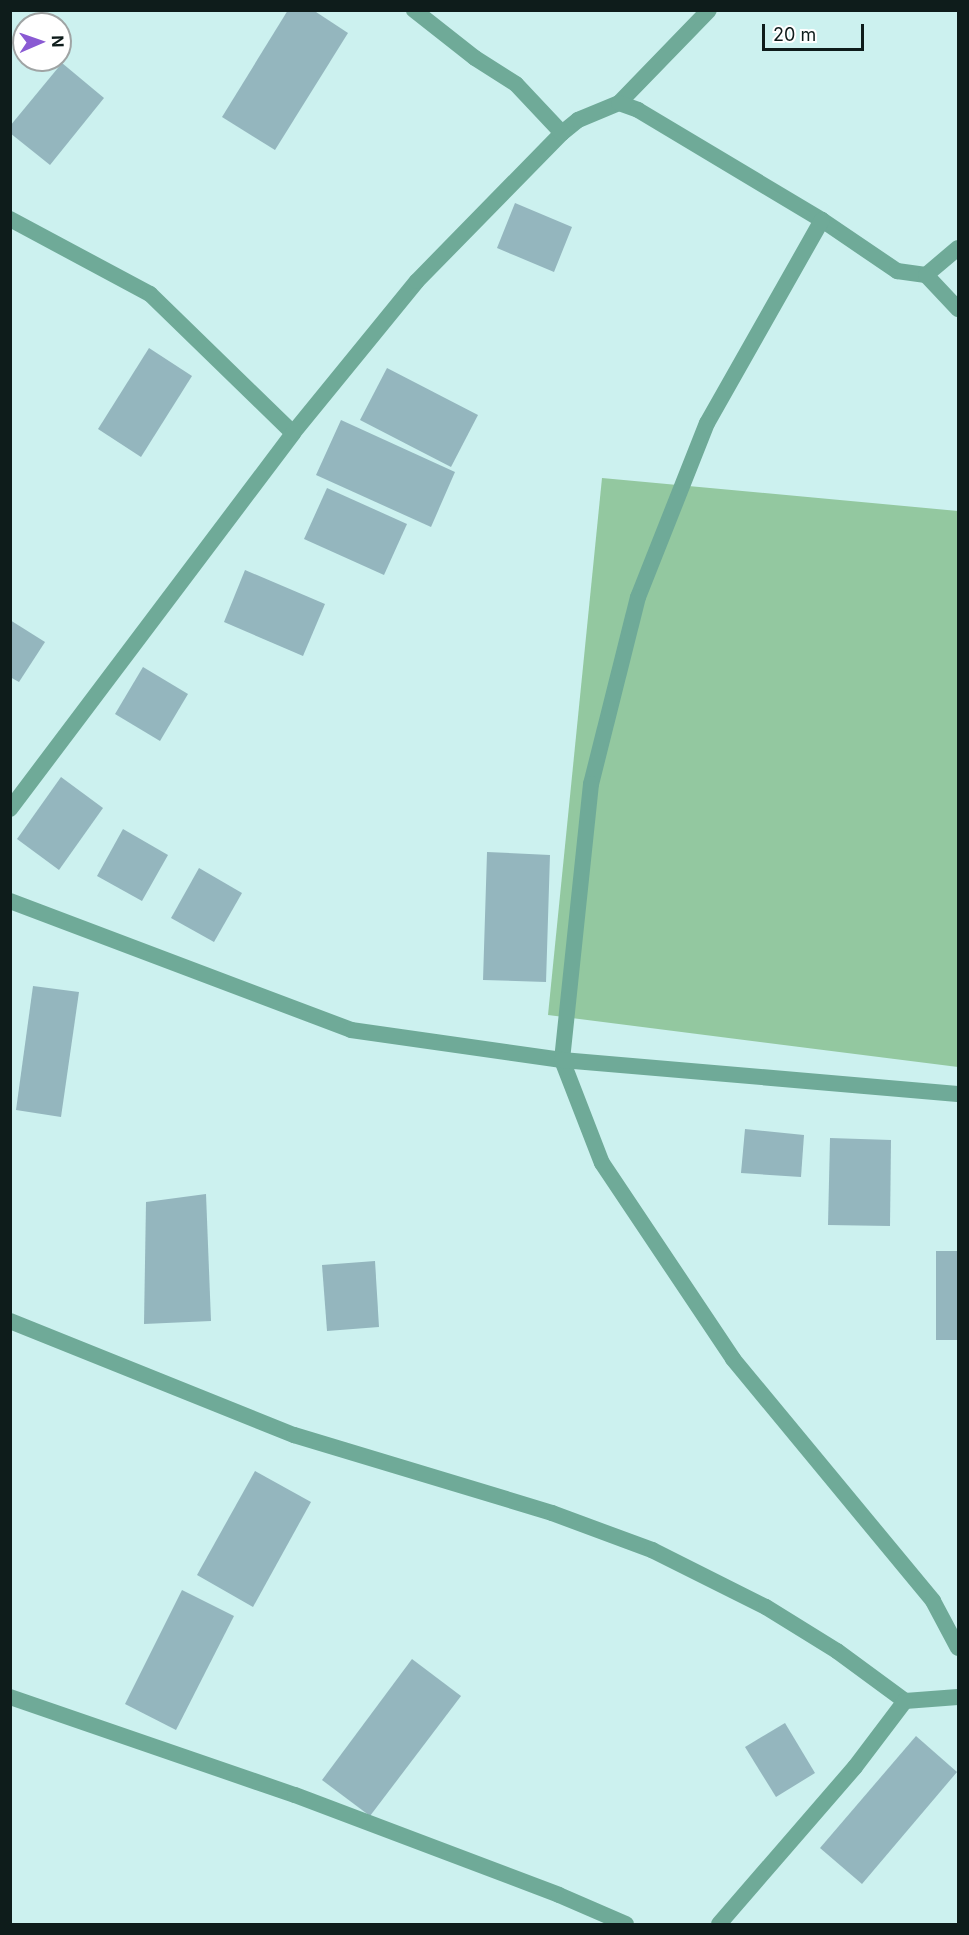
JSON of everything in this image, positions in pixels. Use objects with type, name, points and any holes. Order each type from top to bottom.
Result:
[{"type":"street","points":[[414,10],[475,58],[516,84],[562,133]]},
{"type":"street","points":[[10,809],[292,433],[417,280],[562,133],[578,120],[619,103],[709,10]]},
{"type":"street","points":[[619,103],[639,110],[822,220],[897,271],[926,275],[958,309]]},
{"type":"street","points":[[10,219],[150,294],[292,433]]},
{"type":"street","points":[[822,220],[706,423],[638,597],[591,784],[562,1060],[602,1163],[733,1359],[933,1601],[958,1648]]},
{"type":"street","points":[[926,275],[958,248]]},
{"type":"street","points":[[10,901],[351,1030],[562,1060],[958,1094]]},
{"type":"street","points":[[10,1321],[294,1435],[552,1513],[652,1550],[766,1607],[837,1651],[905,1701],[958,1697]]},
{"type":"street","points":[[10,1697],[295,1795],[559,1895],[626,1924]]},
{"type":"street","points":[[719,1924],[855,1767],[905,1701]]},
{"type":"green space","points":[[602,478],[958,511],[958,1067],[548,1015]]},
{"type":"building","points":[[288,10],[313,10],[348,33],[275,150],[222,117]]},
{"type":"building","points":[[72,71],[104,98],[50,165],[10,133],[10,126],[55,72]]},
{"type":"building","points":[[515,203],[572,227],[554,272],[497,248]]},
{"type":"building","points":[[149,348],[192,376],[141,457],[98,429]]},
{"type":"building","points":[[387,368],[478,415],[451,467],[360,420]]},
{"type":"building","points":[[341,420],[455,472],[431,527],[316,475]]},
{"type":"building","points":[[327,488],[407,524],[384,575],[304,539]]},
{"type":"building","points":[[245,570],[325,604],[303,656],[224,622]]},
{"type":"building","points":[[10,620],[45,642],[19,682],[10,677]]},
{"type":"building","points":[[143,667],[188,694],[160,741],[115,714]]},
{"type":"building","points":[[61,777],[103,808],[59,870],[17,839]]},
{"type":"building","points":[[123,829],[168,855],[142,901],[97,876]]},
{"type":"building","points":[[487,852],[550,855],[546,982],[483,980]]},
{"type":"building","points":[[199,868],[242,893],[214,942],[171,918]]},
{"type":"building","points":[[33,986],[79,992],[61,1117],[16,1110]]},
{"type":"building","points":[[745,1129],[804,1135],[801,1177],[741,1173]]},
{"type":"building","points":[[830,1138],[891,1140],[890,1226],[828,1225]]},
{"type":"building","points":[[206,1194],[211,1321],[144,1324],[146,1202]]},
{"type":"building","points":[[936,1251],[958,1251],[958,1340],[936,1340]]},
{"type":"building","points":[[375,1261],[379,1327],[327,1331],[322,1265]]},
{"type":"building","points":[[255,1471],[311,1502],[253,1607],[197,1575]]},
{"type":"building","points":[[182,1590],[234,1616],[176,1730],[125,1704]]},
{"type":"building","points":[[412,1659],[461,1696],[370,1816],[322,1780]]},
{"type":"building","points":[[785,1723],[815,1773],[776,1797],[745,1747]]},
{"type":"building","points":[[916,1736],[957,1772],[862,1884],[820,1848]]}]
